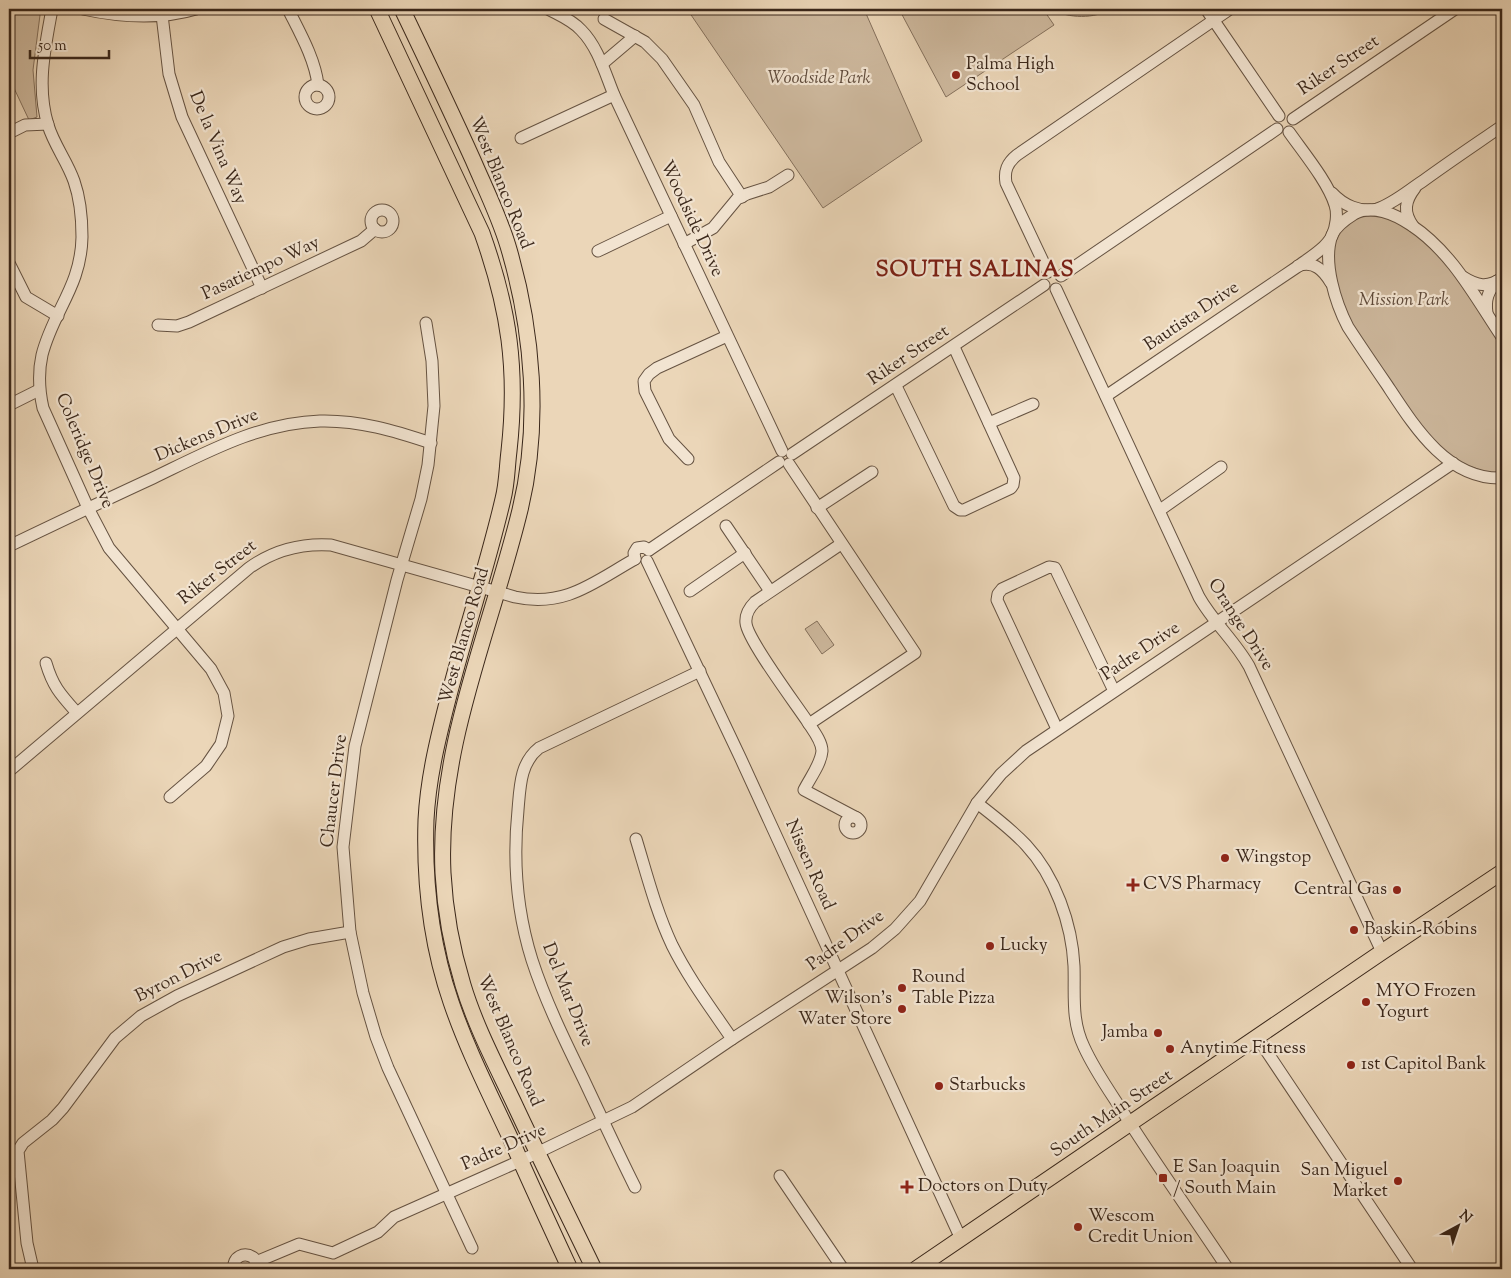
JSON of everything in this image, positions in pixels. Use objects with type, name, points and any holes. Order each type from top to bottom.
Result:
[{"type":"main road","name":"West Blanco Road","points":[[377,9],[482,232],[494,266],[505,307],[511,356],[513,414],[504,497],[456,667],[433,757],[426,819],[426,884],[434,936],[451,1002],[479,1073],[570,1269]]},
{"type":"main road","name":"West Blanco Road","points":[[402,9],[462,136],[494,208],[507,244],[522,302],[531,369],[530,446],[521,507],[452,756],[444,809],[443,872],[451,936],[463,986],[492,1056],[594,1269]]},
{"type":"main road","name":"South Main Street","points":[[916,1269],[1502,872]]},
{"type":"street","name":"Coleridge Drive","points":[[52,9],[43,60],[42,93],[53,139],[74,180],[82,222],[80,262],[72,286],[48,338],[42,356],[39,390],[43,408],[52,432],[109,548],[211,668],[224,693],[228,716],[222,744],[212,759],[198,774],[170,797]]},
{"type":"street","points":[[82,9],[130,16],[162,15],[196,9]]},
{"type":"street","points":[[288,9],[310,57],[317,76],[318,85]]},
{"type":"street","name":"Woodside Drive","points":[[548,9],[564,13],[588,38],[602,64],[614,95],[785,458],[915,653],[809,724]]},
{"type":"street","points":[[1206,9],[1279,116],[1275,122],[1276,129],[1282,133],[1289,132],[1326,186],[1336,206],[1330,262],[1332,286],[1336,301],[1348,328],[1413,424],[1432,447],[1452,463],[1475,474],[1502,478]]},
{"type":"street","points":[[1048,272],[1006,183],[1005,172],[1009,163],[1016,155],[1230,9]]},
{"type":"street","name":"Riker Street","points":[[1292,119],[1455,9]]},
{"type":"street","name":"De la Vina Way","points":[[162,15],[169,74],[182,117],[262,288]]},
{"type":"street","points":[[604,19],[635,36],[655,51],[694,106],[725,172],[742,197]]},
{"type":"street","points":[[602,64],[635,36]]},
{"type":"street","points":[[521,138],[614,95]]},
{"type":"street","name":"Riker Street","points":[[1279,116],[1286,114],[1292,119],[1294,125],[1289,132]]},
{"type":"street","points":[[9,133],[25,125],[48,124]]},
{"type":"street","points":[[1371,210],[1388,203],[1417,185],[1502,126]]},
{"type":"street","points":[[1061,276],[1276,129]]},
{"type":"street","points":[[684,244],[713,228],[732,204],[742,197],[769,187],[788,175]]},
{"type":"street","points":[[1414,226],[1408,216],[1406,204],[1417,185]]},
{"type":"street","points":[[1326,186],[1338,199],[1348,206],[1391,215],[1414,226],[1444,252],[1502,337]]},
{"type":"street","name":"Bautista Drive","points":[[1106,396],[1297,267],[1321,248],[1346,219],[1357,213],[1371,210]]},
{"type":"street","points":[[598,250],[671,216]]},
{"type":"street","name":"Pasatiempo Way","points":[[158,325],[177,326],[189,322],[361,241],[375,229]]},
{"type":"street","points":[[9,263],[26,297],[58,316]]},
{"type":"street","points":[[1297,267],[1306,264],[1315,265],[1322,271],[1332,286]]},
{"type":"street","points":[[1048,272],[1056,272],[1061,276],[1062,284],[1056,290],[1051,290],[1044,286],[1043,279],[1048,272]]},
{"type":"street","points":[[1462,276],[1479,285],[1490,284],[1500,279]]},
{"type":"street","points":[[1487,315],[1486,300],[1490,290],[1500,279]]},
{"type":"street","name":"Riker Street","points":[[9,771],[176,628],[249,568],[272,554],[287,548],[331,544],[527,600],[556,599],[575,594],[635,559],[640,563],[785,458],[1044,286]]},
{"type":"street","name":"Orange Drive","points":[[1056,290],[1199,597],[1216,622],[1238,648],[1249,666],[1382,952]]},
{"type":"street","name":"Chaucer Drive","points":[[426,323],[432,361],[434,406],[431,444],[420,499],[401,565],[355,746],[343,847],[350,932],[363,994],[376,1037],[388,1068],[472,1248]]},
{"type":"street","points":[[688,459],[669,439],[645,391],[644,381],[657,368],[727,336]]},
{"type":"street","points":[[896,386],[954,506],[960,510],[968,509],[1014,486],[1014,478],[954,347]]},
{"type":"street","points":[[9,405],[39,390]]},
{"type":"street","points":[[989,423],[1033,404]]},
{"type":"street","name":"Dickens Drive","points":[[9,546],[234,439],[279,426],[321,421],[345,422],[397,432],[431,444]]},
{"type":"street","points":[[1422,484],[1435,466],[1435,455],[1432,447]]},
{"type":"street","name":"Padre Drive","points":[[256,1265],[299,1244],[333,1253],[378,1232],[394,1217],[520,1161],[632,1107],[732,1039],[838,971],[889,934],[920,901],[976,804],[990,786],[1026,751],[1452,463]]},
{"type":"street","points":[[1160,510],[1221,467]]},
{"type":"street","points":[[817,508],[872,472]]},
{"type":"street","points":[[726,526],[770,591]]},
{"type":"street","points":[[841,544],[754,602],[748,610],[746,620],[747,628],[759,650],[819,741],[822,750],[820,760],[804,790],[857,818]]},
{"type":"street","points":[[690,591],[745,553]]},
{"type":"street","name":"Nissen Road","points":[[648,556],[961,1239]]},
{"type":"street","points":[[1057,729],[997,600],[998,594],[1002,589],[1049,567],[1055,568],[1114,691]]},
{"type":"street","points":[[46,663],[56,689],[77,713]]},
{"type":"street","name":"Del Mar Drive","points":[[635,1187],[554,1016],[538,978],[526,938],[516,870],[517,819],[522,776],[528,758],[539,748],[700,671]]},
{"type":"street","points":[[976,804],[1004,825],[1027,846],[1050,881],[1065,915],[1072,946],[1074,1007],[1077,1027],[1083,1046],[1092,1064],[1130,1124],[1228,1269]]},
{"type":"street","points":[[636,839],[655,902],[672,944],[696,987],[732,1039]]},
{"type":"street","name":"Byron Drive","points":[[33,1269],[27,1243],[18,1151],[23,1143],[52,1120],[63,1108],[115,1038],[142,1016],[166,1001],[283,947],[309,939],[350,932]]},
{"type":"street","points":[[1257,1037],[1412,1269]]},
{"type":"street","points":[[780,1176],[843,1269]]},
{"type":"street","points":[[234,1269],[234,1261],[240,1256],[247,1255],[256,1265]]},
{"type":"green space","points":[[9,9],[30,9],[40,15],[33,70],[37,117],[29,120],[13,86],[9,87]]},
{"type":"green space","name":"Woodside Park","points":[[687,9],[864,9],[922,141],[823,208]]},
{"type":"green space","points":[[899,9],[1043,9],[1054,25],[946,97]]},
{"type":"green space","points":[[1051,9],[1112,9],[1097,15],[1074,16]]},
{"type":"green space","name":"Mission Park","points":[[1371,210],[1425,235],[1502,337],[1502,478],[1442,456],[1348,327],[1330,274],[1338,227]]},
{"type":"green space","points":[[817,621],[834,645],[822,654],[805,629]]},
{"type":"place","name":"Palma High School","points":[[956,75]]},
{"type":"place","name":"Wingstop","points":[[1225,858]]},
{"type":"place","name":"CVS Pharmacy","points":[[1133,885]]},
{"type":"place","name":"Central Gas","points":[[1397,890]]},
{"type":"place","name":"Baskin-Robins","points":[[1354,930]]},
{"type":"place","name":"Lucky","points":[[990,946]]},
{"type":"place","name":"Round Table Pizza","points":[[902,988]]},
{"type":"place","name":"MYO Frozen Yogurt","points":[[1366,1002]]},
{"type":"place","name":"Wilson's Water Store","points":[[902,1009]]},
{"type":"place","name":"Jamba","points":[[1158,1033]]},
{"type":"place","name":"Anytime Fitness","points":[[1170,1049]]},
{"type":"place","name":"1st Capitol Bank","points":[[1351,1065]]},
{"type":"place","name":"Starbucks","points":[[939,1086]]},
{"type":"place","name":"E San Joaquin / South Main","points":[[1163,1178]]},
{"type":"place","name":"San Miguel Market","points":[[1398,1181]]},
{"type":"place","name":"Doctors on Duty","points":[[907,1187]]},
{"type":"place","name":"Wescom Credit Union","points":[[1078,1227]]},
{"type":"district","name":"SOUTH SALINAS","points":[[975,271]]}]
